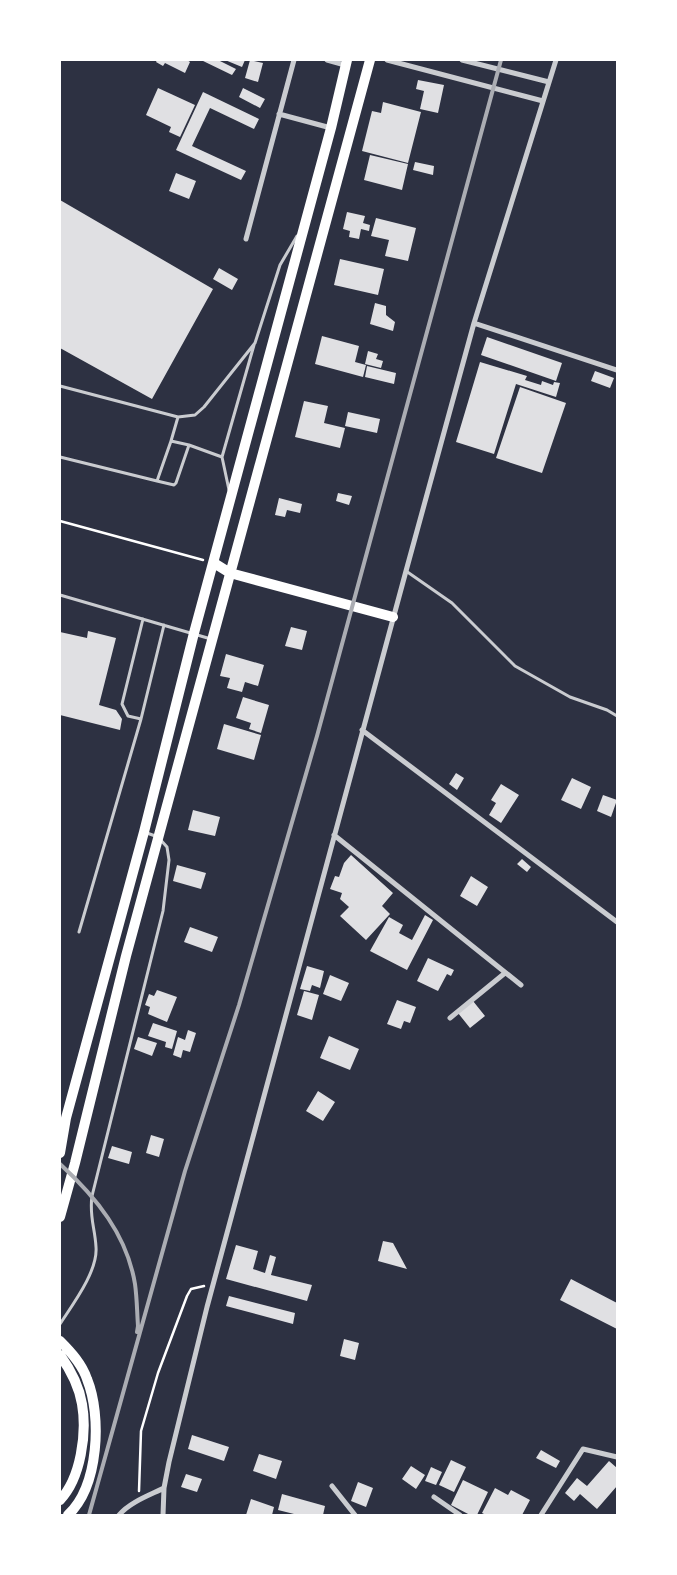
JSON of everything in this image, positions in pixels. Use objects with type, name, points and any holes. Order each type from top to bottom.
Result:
[{"type":"main road","points":[[60,1217],[126,956],[370,60]]},
{"type":"main road","points":[[61,1149],[66,1118],[144,832],[194,634],[307,220],[346,63]]},
{"type":"main road","points":[[214,562],[230,573],[393,617]]},
{"type":"main road","points":[[60,1128],[66,1118]]},
{"type":"main road","points":[[60,1341],[81,1366],[88,1380],[97,1426],[95,1452],[89,1478],[82,1497],[74,1510],[68,1515]]},
{"type":"main road","points":[[60,1355],[71,1369],[82,1404],[83,1436],[79,1464],[71,1487],[60,1500]]},
{"type":"street","points":[[246,239],[294,60]]},
{"type":"street","points":[[327,60],[346,63]]},
{"type":"street","points":[[387,60],[543,101]]},
{"type":"street","points":[[462,60],[549,82]]},
{"type":"street","points":[[163,1515],[164,1488],[169,1462],[214,1284],[362,730],[474,323],[556,60]]},
{"type":"street","points":[[279,114],[331,128]]},
{"type":"street","points":[[474,323],[617,370]]},
{"type":"street","points":[[362,730],[617,922]]},
{"type":"street","points":[[334,835],[521,985]]},
{"type":"street","points":[[450,1018],[505,973]]},
{"type":"street","points":[[541,1515],[583,1449],[617,1457]]},
{"type":"street","points":[[332,1486],[355,1515]]},
{"type":"street","points":[[119,1515],[123,1510],[139,1500],[164,1488]]},
{"type":"street","points":[[434,1497],[460,1515]]},
{"type":"lane","points":[[231,500],[222,457],[254,343],[280,265],[307,220]]},
{"type":"lane","points":[[60,386],[178,417],[195,414],[204,407],[254,343]]},
{"type":"lane","points":[[157,482],[178,417]]},
{"type":"lane","points":[[171,441],[189,445],[222,457]]},
{"type":"lane","points":[[60,457],[174,485],[189,445]]},
{"type":"lane","points":[[406,571],[452,603],[515,666],[570,697],[608,710],[617,716]]},
{"type":"lane","points":[[60,596],[212,639]]},
{"type":"lane","points":[[141,719],[128,716],[122,704],[143,619]]},
{"type":"lane","points":[[79,932],[141,719],[164,625]]},
{"type":"lane","points":[[60,1324],[90,1275],[96,1248],[90,1209],[92,1196],[163,911],[169,860],[167,847],[158,837],[144,832]]},
{"type":"path","points":[[60,521],[214,562]]},
{"type":"path","points":[[139,1500],[141,1431],[158,1373],[181,1310],[191,1289],[214,1284]]},
{"type":"building","points":[[157,60],[187,60],[190,62],[185,73],[165,63],[163,66],[156,62]]},
{"type":"building","points":[[201,60],[218,60],[236,69],[232,75]]},
{"type":"building","points":[[225,60],[245,60],[242,67]]},
{"type":"building","points":[[250,60],[263,63],[258,82],[245,78]]},
{"type":"building","points":[[418,80],[444,85],[438,113],[420,109],[424,91],[416,89]]},
{"type":"building","points":[[158,88],[195,105],[180,137],[169,132],[171,127],[146,115]]},
{"type":"building","points":[[243,88],[265,99],[260,108],[239,97]]},
{"type":"building","points":[[203,92],[259,119],[254,129],[210,108],[192,146],[246,171],[241,180],[176,150]]},
{"type":"building","points":[[383,102],[421,112],[408,163],[362,151],[372,111],[381,113]]},
{"type":"building","points":[[370,155],[408,164],[402,190],[364,180]]},
{"type":"building","points":[[415,162],[434,166],[433,175],[413,170]]},
{"type":"building","points":[[176,173],[196,181],[189,199],[169,191]]},
{"type":"building","points":[[60,200],[213,289],[152,399],[60,348]]},
{"type":"building","points":[[347,212],[365,216],[363,223],[370,225],[369,231],[361,229],[359,239],[349,237],[350,231],[343,229]]},
{"type":"building","points":[[376,218],[416,228],[408,261],[385,256],[389,240],[371,236]]},
{"type":"building","points":[[340,259],[384,269],[378,295],[334,285]]},
{"type":"building","points":[[219,268],[238,279],[232,290],[213,279]]},
{"type":"building","points":[[375,303],[386,306],[386,315],[395,322],[393,331],[370,324]]},
{"type":"building","points":[[322,336],[359,346],[355,362],[366,365],[363,377],[315,364]]},
{"type":"building","points":[[487,337],[562,363],[556,381],[481,355]]},
{"type":"building","points":[[368,351],[378,354],[376,359],[383,361],[381,368],[365,364]]},
{"type":"building","points":[[480,362],[527,376],[525,380],[541,385],[542,381],[553,385],[554,382],[560,383],[556,397],[516,384],[494,454],[456,442]]},
{"type":"building","points":[[367,366],[396,373],[394,384],[365,377]]},
{"type":"building","points":[[595,371],[614,378],[610,388],[591,381]]},
{"type":"building","points":[[520,387],[566,403],[542,473],[496,458]]},
{"type":"building","points":[[304,401],[328,406],[324,423],[345,428],[340,448],[295,437]]},
{"type":"building","points":[[348,412],[380,419],[377,433],[345,426]]},
{"type":"building","points":[[338,493],[352,496],[349,505],[336,501]]},
{"type":"building","points":[[279,498],[302,504],[300,513],[287,510],[285,517],[275,515]]},
{"type":"building","points":[[291,627],[307,631],[302,650],[285,646]]},
{"type":"building","points":[[88,631],[116,638],[99,705],[116,710],[122,719],[120,730],[60,715],[60,632],[87,638]]},
{"type":"building","points":[[226,654],[264,665],[258,686],[245,682],[242,692],[227,688],[230,678],[220,676]]},
{"type":"building","points":[[243,697],[269,705],[261,733],[249,729],[251,723],[236,718]]},
{"type":"building","points":[[224,724],[261,735],[254,760],[217,749]]},
{"type":"building","points":[[456,773],[464,778],[457,790],[449,784]]},
{"type":"building","points":[[572,778],[591,787],[581,809],[561,800]]},
{"type":"building","points":[[501,784],[519,795],[501,823],[489,815],[496,803],[491,800]]},
{"type":"building","points":[[603,795],[617,800],[611,817],[597,811]]},
{"type":"building","points":[[193,810],[220,817],[215,836],[188,830]]},
{"type":"building","points":[[351,855],[393,893],[382,906],[390,914],[366,940],[340,916],[349,907],[340,899],[342,893],[330,889],[335,876],[339,877],[344,863]]},
{"type":"building","points":[[522,859],[531,867],[527,872],[517,864]]},
{"type":"building","points":[[177,865],[206,873],[201,889],[173,881]]},
{"type":"building","points":[[471,876],[488,887],[477,906],[460,896]]},
{"type":"building","points":[[425,915],[433,920],[407,970],[370,951],[389,917],[403,925],[399,933],[412,940]]},
{"type":"building","points":[[190,927],[218,937],[212,952],[184,942]]},
{"type":"building","points":[[428,958],[454,970],[451,976],[447,974],[438,991],[417,981]]},
{"type":"building","points":[[307,966],[324,971],[320,988],[312,985],[310,991],[300,989]]},
{"type":"building","points":[[330,975],[349,983],[341,1001],[323,994]]},
{"type":"building","points":[[157,990],[177,997],[167,1022],[148,1014],[150,1007],[145,1005],[149,994],[154,996]]},
{"type":"building","points":[[304,991],[319,995],[312,1020],[297,1015]]},
{"type":"building","points":[[397,1000],[416,1007],[410,1023],[404,1021],[401,1029],[387,1024]]},
{"type":"building","points":[[473,1001],[485,1016],[470,1028],[458,1013]]},
{"type":"building","points":[[153,1023],[177,1031],[172,1049],[165,1047],[166,1042],[148,1036]]},
{"type":"building","points":[[188,1030],[196,1033],[190,1052],[183,1050],[181,1058],[173,1055],[178,1037],[185,1040]]},
{"type":"building","points":[[329,1036],[359,1049],[350,1070],[320,1058]]},
{"type":"building","points":[[138,1037],[157,1043],[152,1056],[134,1049]]},
{"type":"building","points":[[318,1091],[335,1102],[323,1121],[306,1111]]},
{"type":"building","points":[[151,1135],[164,1139],[159,1157],[146,1153]]},
{"type":"building","points":[[112,1146],[132,1152],[129,1164],[108,1158]]},
{"type":"building","points":[[383,1241],[393,1243],[407,1269],[378,1261]]},
{"type":"building","points":[[236,1245],[258,1251],[253,1269],[265,1273],[270,1255],[276,1257],[271,1275],[312,1285],[307,1301],[226,1279]]},
{"type":"building","points":[[571,1279],[617,1303],[617,1329],[560,1300]]},
{"type":"building","points":[[229,1296],[295,1313],[293,1324],[226,1306]]},
{"type":"building","points":[[344,1339],[359,1343],[355,1360],[340,1356]]},
{"type":"building","points":[[192,1435],[229,1447],[224,1461],[188,1449]]},
{"type":"building","points":[[541,1450],[560,1461],[556,1468],[536,1458]]},
{"type":"building","points":[[259,1454],[282,1461],[276,1479],[253,1471]]},
{"type":"building","points":[[451,1460],[466,1467],[454,1492],[439,1485]]},
{"type":"building","points":[[609,1461],[617,1468],[617,1486],[597,1509],[580,1494],[574,1501],[565,1493],[577,1478],[587,1486]]},
{"type":"building","points":[[411,1466],[425,1475],[416,1489],[402,1479]]},
{"type":"building","points":[[431,1467],[442,1472],[436,1485],[425,1481]]},
{"type":"building","points":[[186,1474],[202,1479],[197,1492],[181,1487]]},
{"type":"building","points":[[463,1480],[488,1492],[477,1515],[470,1515],[451,1505]]},
{"type":"building","points":[[358,1482],[373,1488],[366,1507],[351,1501]]},
{"type":"building","points":[[495,1488],[508,1495],[511,1490],[530,1500],[522,1515],[486,1515],[482,1513]]},
{"type":"building","points":[[282,1494],[325,1506],[323,1515],[298,1515],[278,1510]]},
{"type":"building","points":[[251,1499],[274,1507],[272,1515],[246,1515]]},
{"type":"railway","points":[[89,1515],[185,1171],[239,1005],[317,736],[501,60]]},
{"type":"railway","points":[[60,1164],[86,1190],[108,1218],[125,1249],[135,1284],[137,1332]]}]
